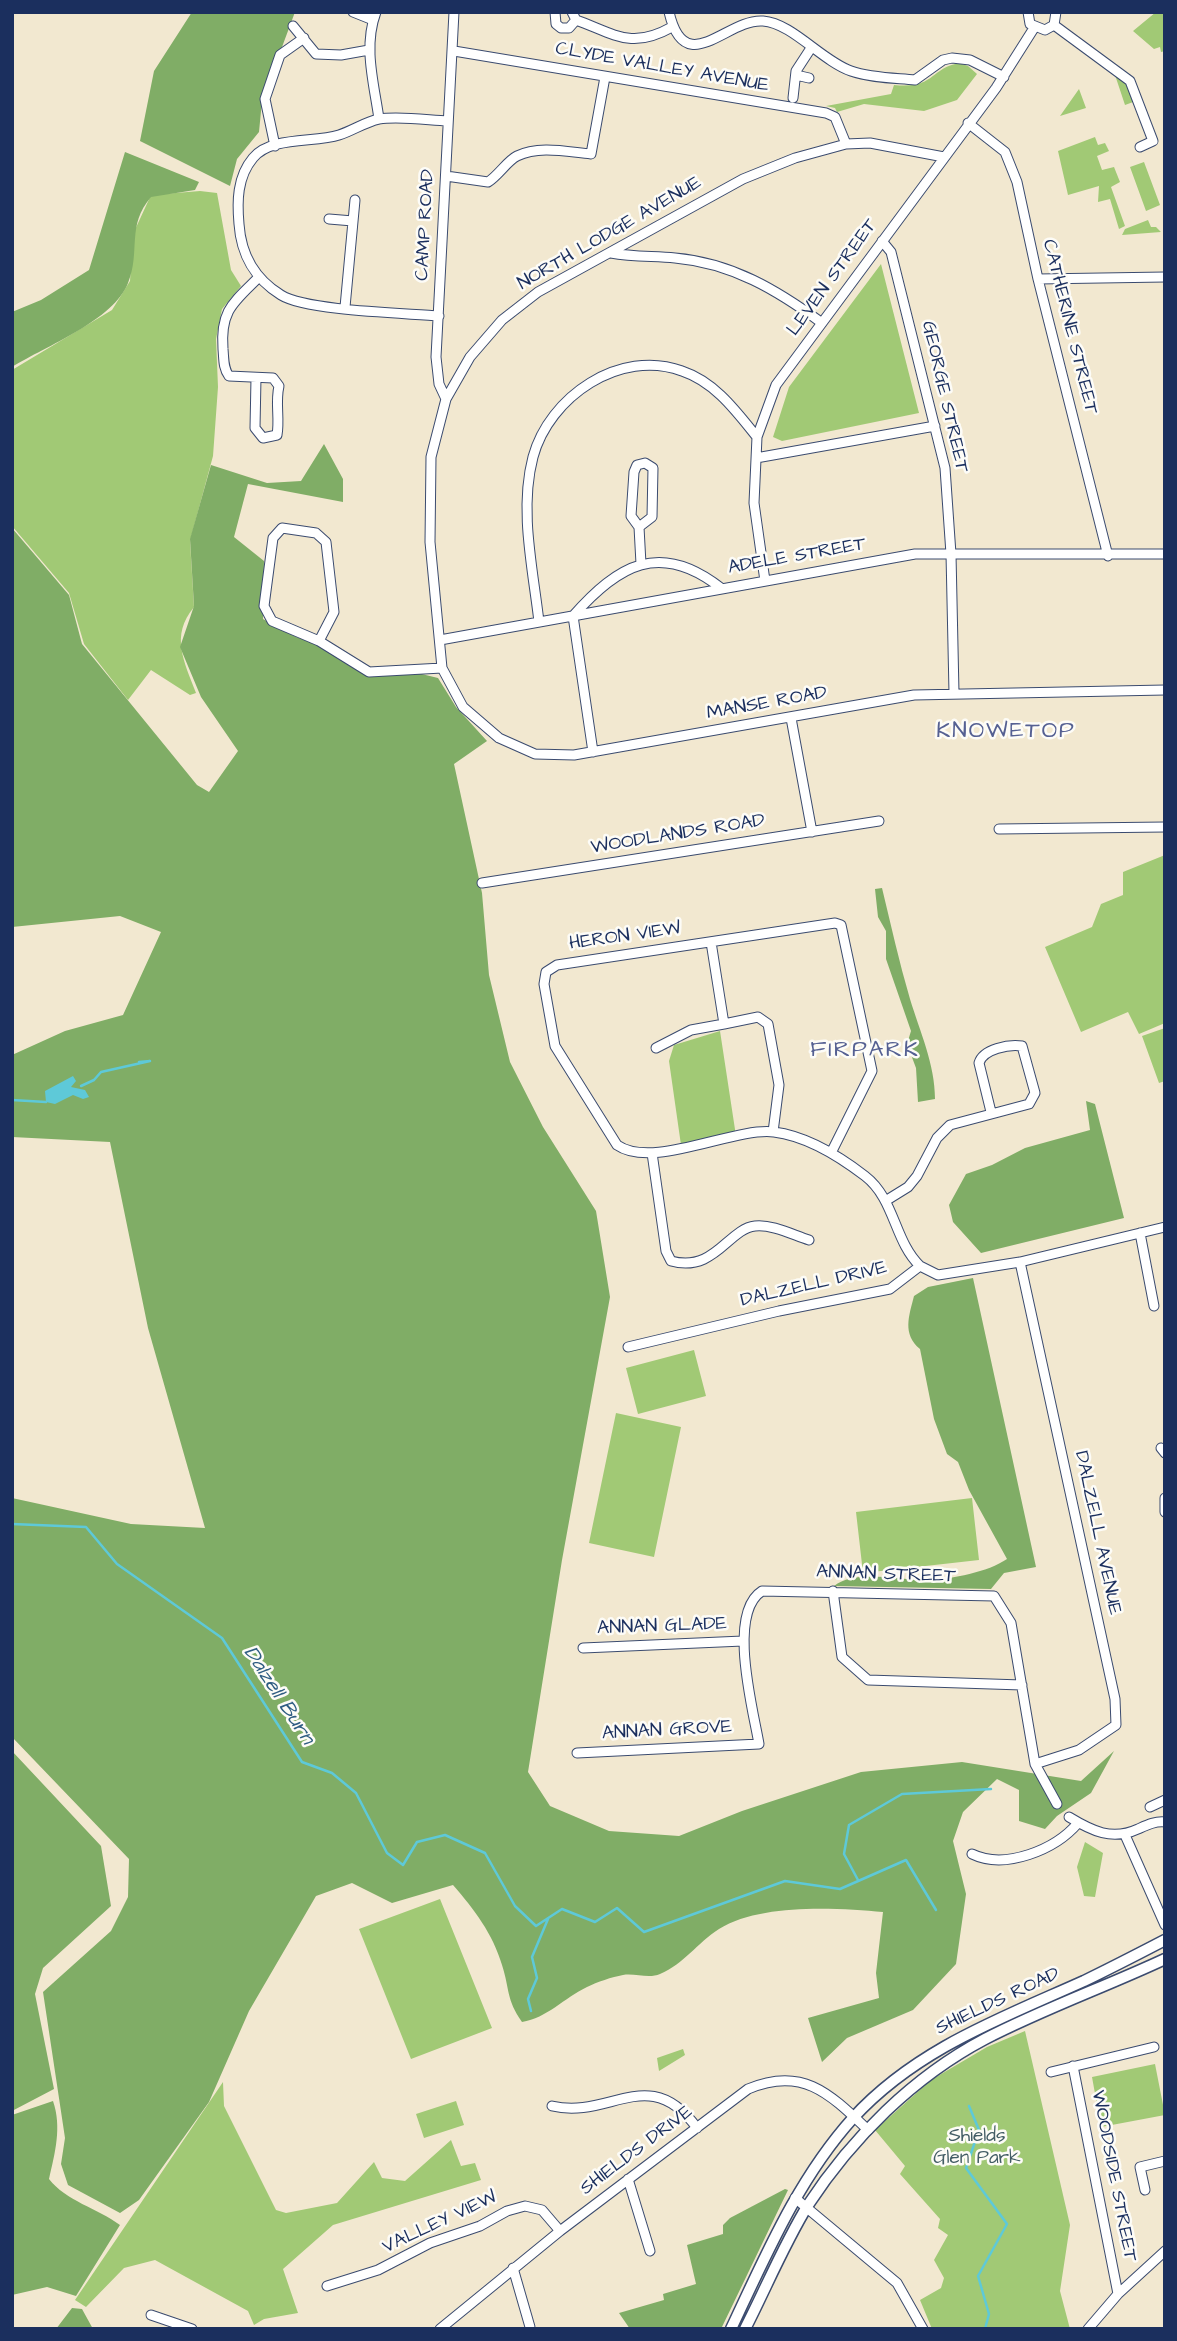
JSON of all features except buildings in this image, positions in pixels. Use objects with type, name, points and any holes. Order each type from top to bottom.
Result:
[{"type":"main road","name":"SHIELDS ROAD","points":[[732,2329],[795,2198],[854,2117],[889,2085],[957,2037],[1086,1980],[1165,1940]]},
{"type":"main road","name":"SHIELDS ROAD","points":[[746,2329],[807,2207],[868,2130],[930,2073],[985,2039],[1165,1959]]},
{"type":"street","points":[[354,12],[375,16],[369,32],[369,50],[379,119]]},
{"type":"street","name":"CAMP ROAD","points":[[446,399],[439,384],[436,357],[454,51],[453,12]]},
{"type":"street","points":[[555,12],[555,24],[561,29],[569,27],[574,16],[612,36],[635,40],[655,37],[673,27]]},
{"type":"street","points":[[669,12],[673,27],[685,42],[699,45],[742,25],[762,20],[782,27],[850,71],[915,80],[943,60],[961,57],[1004,77]]},
{"type":"street","points":[[1028,12],[1028,19],[1034,28],[1045,30],[1054,25]]},
{"type":"street","points":[[1054,25],[1056,12]]},
{"type":"street","points":[[1054,25],[1130,81],[1153,141],[1140,147]]},
{"type":"street","points":[[293,26],[316,54],[341,55],[369,50]]},
{"type":"street","name":"LEVEN STREET","points":[[765,581],[754,503],[757,437],[776,385],[1004,77],[1034,28]]},
{"type":"street","points":[[275,146],[265,99],[280,55],[304,38]]},
{"type":"street","points":[[793,98],[796,75],[811,48]]},
{"type":"street","name":"CLYDE VALLEY AVENUE","points":[[454,51],[826,113],[835,117],[846,144]]},
{"type":"street","points":[[796,75],[809,79]]},
{"type":"street","points":[[446,176],[488,182],[502,173],[515,156],[535,150],[591,154],[606,77]]},
{"type":"street","points":[[439,316],[310,305],[282,296],[259,277],[246,257],[240,237],[237,206],[241,178],[254,157],[275,146],[338,136],[379,119],[448,121]]},
{"type":"street","name":"CATHERINE STREET","points":[[968,123],[1005,152],[1017,182],[1038,279],[1108,556]]},
{"type":"street","name":"NORTH LODGE AVENUE","points":[[440,640],[430,542],[431,457],[446,399],[470,357],[502,320],[538,292],[743,179],[795,158],[846,144],[870,143],[944,158]]},
{"type":"street","points":[[345,307],[355,200]]},
{"type":"street","points":[[329,219],[353,221]]},
{"type":"street","name":"GEORGE STREET","points":[[882,241],[891,252],[945,468],[951,554],[954,693]]},
{"type":"street","points":[[611,253],[676,258],[738,272],[773,288],[822,323]]},
{"type":"street","points":[[256,378],[256,428],[263,438],[270,439],[277,435],[279,424],[275,400],[279,386],[273,378],[229,376],[225,370],[222,336],[226,311],[259,277]]},
{"type":"street","points":[[1038,279],[1165,277]]},
{"type":"street","points":[[539,622],[527,491],[540,438],[548,422],[566,402],[598,378],[618,370],[640,366],[670,368],[710,385],[757,437]]},
{"type":"street","points":[[756,458],[934,426]]},
{"type":"street","points":[[639,527],[652,517],[653,468],[645,463],[637,465],[634,472],[631,516],[639,527],[641,564]]},
{"type":"street","points":[[319,641],[334,612],[326,542],[316,533],[282,528],[273,538],[264,606],[272,621],[319,641],[369,672],[442,668]]},
{"type":"street","name":"ADELE STREET","points":[[440,640],[915,554],[1165,554]]},
{"type":"street","points":[[593,752],[573,616],[600,585],[641,564],[666,562],[678,565],[709,579],[721,589]]},
{"type":"street","name":"MANSE ROAD","points":[[440,640],[442,668],[463,706],[499,738],[535,754],[574,755],[914,695],[1165,690]]},
{"type":"street","points":[[791,718],[812,832]]},
{"type":"street","name":"WOODLANDS ROAD","points":[[482,883],[879,821]]},
{"type":"street","points":[[999,829],[1165,827]]},
{"type":"street","name":"HERON VIEW","points":[[831,1153],[872,1071],[844,932],[835,923],[557,965],[550,968],[544,977],[555,1046],[610,1136],[630,1152],[652,1153],[772,1132],[831,1153],[867,1177],[887,1200],[907,1249],[920,1266]]},
{"type":"street","points":[[711,942],[724,1024]]},
{"type":"street","points":[[656,1048],[691,1030],[758,1017],[768,1024],[775,1050],[779,1085],[772,1132]]},
{"type":"street","points":[[887,1200],[913,1181],[937,1138],[950,1125],[1028,1104],[1033,1099],[1035,1093],[1022,1046],[986,1052],[981,1056],[979,1063],[991,1112]]},
{"type":"street","points":[[652,1153],[666,1251],[671,1261],[709,1257],[721,1250],[743,1229],[758,1225],[809,1240]]},
{"type":"street","points":[[920,1266],[938,1275],[1020,1262],[1165,1227]]},
{"type":"street","points":[[1140,1233],[1154,1306]]},
{"type":"street","name":"DALZELL AVENUE","points":[[1020,1262],[1115,1699],[1116,1726],[1079,1750],[1035,1763]]},
{"type":"street","name":"DALZELL DRIVE","points":[[628,1347],[779,1311],[890,1289],[920,1266]]},
{"type":"street","points":[[1165,1498],[1165,1511]]},
{"type":"street","name":"ANNAN STREET","points":[[759,1744],[743,1642],[751,1601],[762,1591],[993,1595],[1011,1623],[1035,1763],[1058,1804]]},
{"type":"street","points":[[833,1591],[842,1657],[868,1680],[1022,1685]]},
{"type":"street","name":"ANNAN GLADE","points":[[583,1648],[743,1642]]},
{"type":"street","name":"ANNAN GROVE","points":[[578,1754],[759,1744]]},
{"type":"street","points":[[1150,1807],[1165,1800]]},
{"type":"street","points":[[1069,1817],[1101,1833],[1125,1835],[1157,1821],[1165,1821]]},
{"type":"street","points":[[972,1854],[984,1860],[1018,1856],[1055,1845],[1078,1823]]},
{"type":"street","points":[[1125,1835],[1165,1925]]},
{"type":"street","points":[[1051,2072],[1154,2047]]},
{"type":"street","name":"WOODSIDE STREET","points":[[1073,2066],[1118,2294]]},
{"type":"street","name":"SHIELDS DRIVE","points":[[440,2329],[559,2231],[748,2089],[780,2078],[810,2084],[868,2130]]},
{"type":"street","points":[[552,2106],[575,2109],[628,2097],[662,2096],[676,2103],[697,2127]]},
{"type":"street","points":[[1146,2190],[1140,2167],[1165,2161]]},
{"type":"street","points":[[628,2179],[650,2251]]},
{"type":"street","points":[[795,2198],[897,2283],[923,2329]]},
{"type":"street","name":"VALLEY VIEW","points":[[327,2286],[378,2270],[430,2243],[480,2226],[507,2211],[525,2206],[542,2210],[559,2231]]},
{"type":"street","points":[[1087,2329],[1118,2294],[1165,2251]]},
{"type":"street","points":[[513,2268],[530,2327]]},
{"type":"street","points":[[150,2315],[192,2329]]},
{"type":"green space","points":[[192,12],[295,12],[262,101],[259,132],[237,159],[230,186],[140,141],[154,71]]},
{"type":"green space","points":[[1156,12],[1163,12],[1165,17],[1165,51],[1161,52],[1160,47],[1154,49],[1133,31]]},
{"type":"green space","points":[[959,63],[968,66],[977,74],[957,100],[924,111],[864,104],[837,112],[835,108],[826,106],[891,94],[894,85],[917,84]]},
{"type":"green space","points":[[1115,75],[1129,83],[1136,101],[1125,105]]},
{"type":"green space","points":[[1079,89],[1086,108],[1060,116]]},
{"type":"green space","points":[[1095,137],[1098,145],[1105,143],[1109,151],[1097,156],[1102,170],[1114,167],[1120,182],[1111,187],[1125,226],[1119,229],[1110,199],[1098,202],[1099,186],[1068,195],[1058,151]]},
{"type":"green space","points":[[125,152],[199,182],[195,190],[151,197],[143,208],[136,229],[134,260],[128,283],[109,309],[78,331],[12,367],[12,312],[41,300],[89,270]]},
{"type":"green space","points":[[1144,162],[1160,205],[1146,211],[1130,167]]},
{"type":"green space","points":[[200,191],[217,193],[231,270],[241,286],[222,309],[216,339],[218,387],[213,456],[190,541],[194,607],[182,628],[181,639],[184,659],[196,693],[190,695],[151,670],[128,700],[84,644],[69,593],[12,526],[12,370],[112,310],[130,281],[133,234],[151,195]]},
{"type":"green space","points":[[1148,220],[1151,227],[1156,227],[1161,232],[1122,235],[1125,229]]},
{"type":"green space","points":[[881,264],[919,413],[782,441],[773,437],[789,387]]},
{"type":"green space","points":[[324,444],[343,479],[343,502],[248,484],[234,537],[264,561],[263,619],[296,637],[345,654],[363,673],[372,677],[397,668],[438,678],[456,707],[487,741],[454,764],[482,893],[489,975],[510,1062],[543,1127],[596,1211],[610,1297],[562,1560],[528,1772],[550,1806],[609,1831],[679,1836],[742,1811],[861,1772],[962,1762],[1081,1781],[1114,1751],[1091,1793],[1057,1816],[1045,1829],[1019,1821],[1019,1790],[997,1779],[963,1812],[953,1841],[966,1894],[956,1964],[913,2010],[847,2038],[822,2062],[808,2018],[879,1998],[876,1973],[883,1912],[800,1909],[777,1911],[736,1921],[719,1929],[669,1970],[651,1976],[623,1975],[605,1980],[579,1991],[547,2012],[522,2022],[511,2000],[494,1943],[453,1885],[392,1903],[352,1883],[316,1896],[249,2011],[209,2102],[139,2200],[120,2213],[68,2185],[61,2164],[65,2138],[43,1992],[111,1931],[128,1897],[129,1859],[12,1737],[12,1498],[131,1524],[205,1528],[148,1328],[110,1142],[12,1137],[12,1055],[65,1031],[123,1015],[161,932],[120,916],[12,927],[12,528],[69,595],[82,644],[197,785],[209,792],[238,751],[201,697],[180,647],[194,606],[190,539],[211,465],[267,483],[301,481]]},
{"type":"green space","points":[[1165,855],[1165,1023],[1139,1034],[1128,1012],[1081,1032],[1045,947],[1092,927],[1101,904],[1123,895],[1123,872]]},
{"type":"green space","points":[[882,888],[906,985],[930,1061],[935,1099],[918,1102],[916,1068],[907,1044],[911,1031],[886,959],[886,931],[878,917],[875,889]]},
{"type":"green space","points":[[1165,1028],[1165,1081],[1159,1083],[1142,1036]]},
{"type":"green space","points":[[720,1031],[736,1136],[681,1145],[669,1061],[674,1045]]},
{"type":"green space","points":[[1086,1101],[1095,1104],[1124,1218],[981,1253],[953,1222],[949,1205],[966,1174],[992,1165],[1025,1148],[1090,1130]]},
{"type":"green space","points":[[973,1278],[1036,1567],[1004,1573],[991,1589],[834,1586],[843,1581],[867,1576],[918,1580],[948,1578],[980,1571],[1007,1559],[969,1490],[958,1462],[947,1454],[934,1419],[920,1349],[911,1337],[908,1324],[914,1296],[928,1287]]},
{"type":"green space","points":[[694,1350],[706,1396],[638,1414],[626,1368]]},
{"type":"green space","points":[[616,1413],[681,1427],[654,1557],[589,1543]]},
{"type":"green space","points":[[972,1498],[979,1560],[863,1573],[856,1512]]},
{"type":"green space","points":[[12,1751],[101,1846],[111,1906],[43,1968],[35,1994],[54,2089],[12,2111]]},
{"type":"green space","points":[[1085,1842],[1103,1853],[1095,1897],[1084,1896],[1077,1867]]},
{"type":"green space","points":[[440,1899],[492,2028],[411,2059],[359,1929]]},
{"type":"green space","name":"Shields Glen Park","points":[[1025,2031],[1070,2225],[1060,2291],[1070,2329],[932,2329],[920,2300],[941,2288],[944,2278],[934,2260],[948,2235],[938,2228],[940,2219],[900,2174],[905,2166],[875,2130],[931,2080],[987,2047]]},
{"type":"green space","points":[[683,2049],[685,2055],[659,2071],[657,2058]]},
{"type":"green space","points":[[1155,2064],[1165,2115],[1101,2127],[1092,2077]]},
{"type":"green space","points":[[223,2082],[224,2106],[276,2210],[286,2213],[337,2203],[374,2162],[382,2178],[405,2181],[451,2140],[461,2166],[475,2163],[481,2180],[333,2225],[283,2269],[298,2313],[264,2319],[254,2325],[248,2311],[155,2260],[124,2268],[86,2307],[75,2300]]},
{"type":"green space","points":[[53,2101],[57,2130],[49,2179],[73,2199],[120,2225],[76,2296],[47,2287],[12,2295],[12,2115]]},
{"type":"green space","points":[[456,2101],[464,2125],[424,2138],[416,2114]]},
{"type":"green space","points":[[785,2189],[788,2190],[721,2329],[630,2329],[619,2313],[664,2300],[663,2294],[696,2284],[687,2245],[723,2234],[723,2225],[730,2218]]},
{"type":"green space","points":[[72,2308],[82,2309],[93,2329],[56,2329]]},
{"type":"water","points":[[73,1076],[76,1081],[71,1087],[85,1090],[89,1097],[83,1099],[73,1095],[55,1104],[46,1102],[45,1091]]},
{"type":"waterway","points":[[81,1086],[94,1080],[101,1072],[150,1061],[139,1062]]},
{"type":"waterway","points":[[12,1100],[46,1102]]},
{"type":"waterway","name":"Dalzell Burn","points":[[12,1524],[86,1527],[117,1564],[222,1638],[302,1762],[332,1773],[356,1793],[387,1853],[403,1865],[417,1842],[445,1835],[485,1853],[515,1906],[536,1926],[562,1909],[595,1922],[617,1908],[644,1932],[785,1881],[840,1889],[906,1860],[936,1910]]},
{"type":"waterway","points":[[858,1880],[844,1854],[849,1825],[902,1794],[991,1789]]},
{"type":"waterway","points":[[531,2011],[528,1999],[537,1978],[532,1957],[548,1919]]},
{"type":"waterway","points":[[969,2106],[979,2130],[966,2168],[1007,2224],[978,2276],[989,2314],[985,2329]]},
{"type":"district","name":"KNOWETOP","points":[[1006,732]]},
{"type":"district","name":"FIRPARK","points":[[865,1051]]}]
